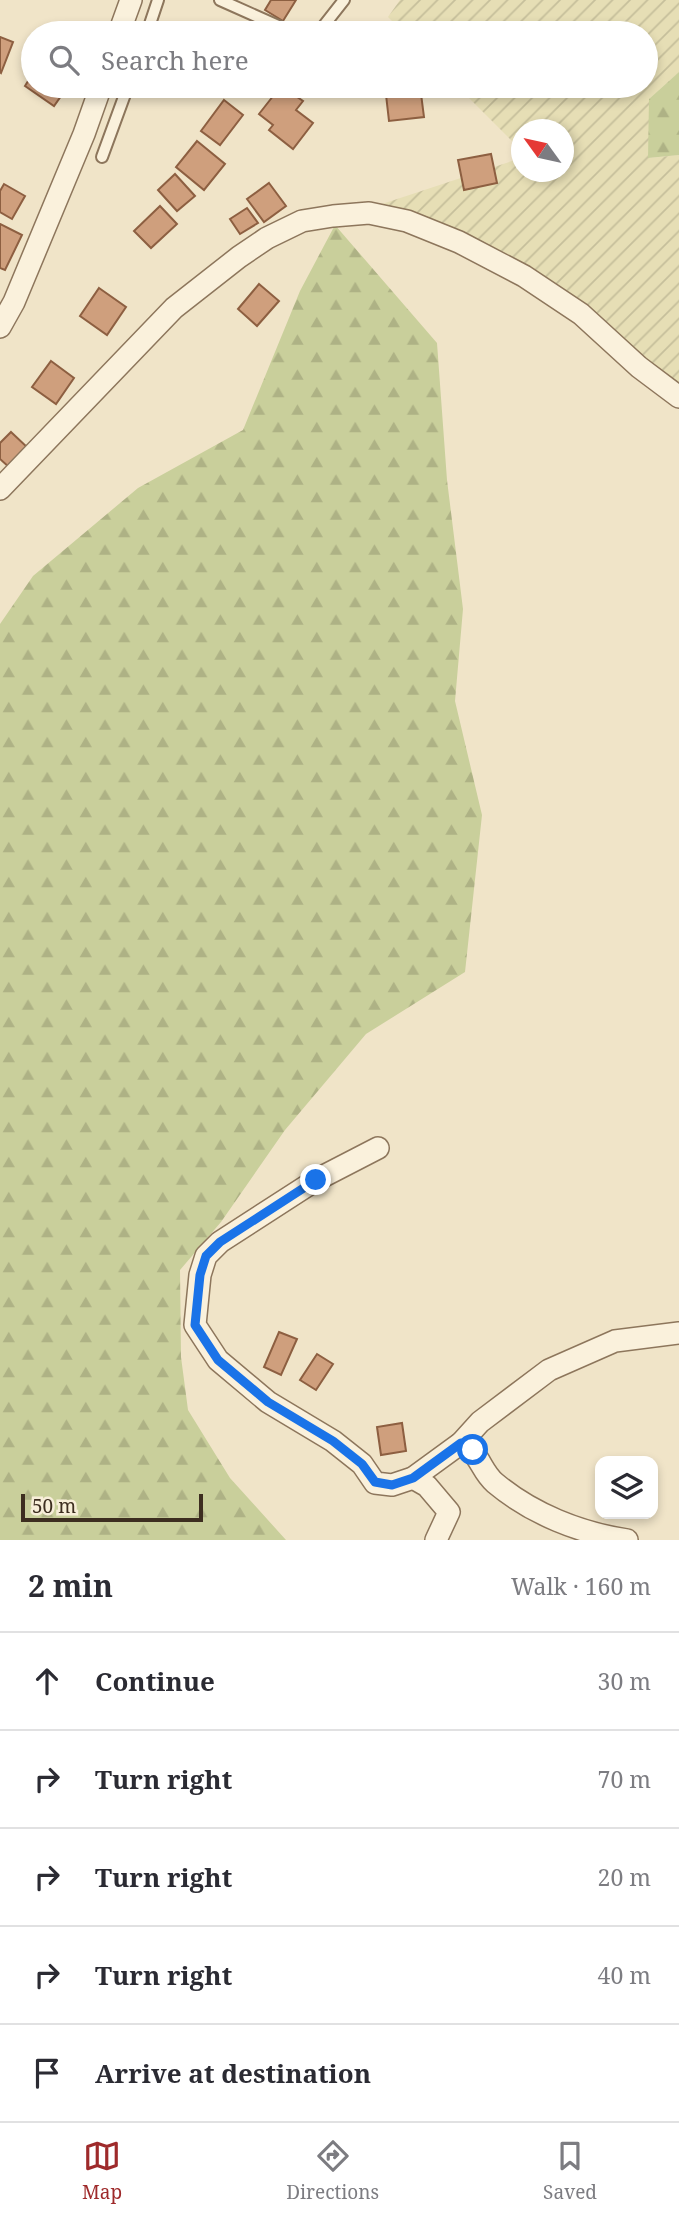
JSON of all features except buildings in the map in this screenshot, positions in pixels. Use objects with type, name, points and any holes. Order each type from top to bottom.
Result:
[{"type":"street","points":[[123,21],[131,0]]},
{"type":"street","points":[[0,327],[84,134],[97,98]]},
{"type":"street","points":[[0,489],[173,308],[267,238],[302,221],[333,216],[369,212],[407,221],[459,242],[524,276],[581,314],[639,368],[679,397]]},
{"type":"street","points":[[378,1147],[316,1180],[220,1242],[206,1256],[200,1275],[195,1325],[218,1360],[268,1402],[333,1441],[362,1464],[375,1482],[392,1485],[413,1478],[461,1443],[480,1422],[548,1370],[615,1341],[679,1333]]},
{"type":"street","points":[[461,1443],[473,1450],[493,1481],[535,1511],[595,1535],[627,1540]]},
{"type":"street","points":[[413,1478],[427,1486],[449,1512],[436,1540]]},
{"type":"lane","points":[[151,21],[158,0]]},
{"type":"lane","points":[[220,0],[267,21]]},
{"type":"lane","points":[[327,21],[344,0]]},
{"type":"lane","points":[[102,157],[124,98]]},
{"type":"shaded area","points":[[400,0],[679,0],[679,72],[658,91],[658,21],[392,21],[388,17]]},
{"type":"shaded area","points":[[469,98],[650,98],[649,158],[679,155],[679,383],[641,360],[581,314],[379,205],[511,161],[511,182],[574,182],[574,119],[511,119],[511,140]]},
{"type":"green space","points":[[679,72],[679,155],[648,158],[649,99],[658,98],[658,91]]},
{"type":"green space","points":[[335,225],[437,343],[447,480],[463,609],[455,701],[482,815],[465,972],[366,1034],[285,1130],[221,1222],[180,1270],[181,1357],[188,1410],[230,1478],[286,1540],[0,1540],[0,624],[33,576],[138,488],[243,430],[300,291]]},
{"type":"route","points":[[316,1180],[220,1242],[206,1256],[200,1275],[195,1325],[218,1360],[268,1402],[333,1441],[362,1464],[375,1482],[392,1485],[413,1478],[461,1443],[473,1450]]}]
